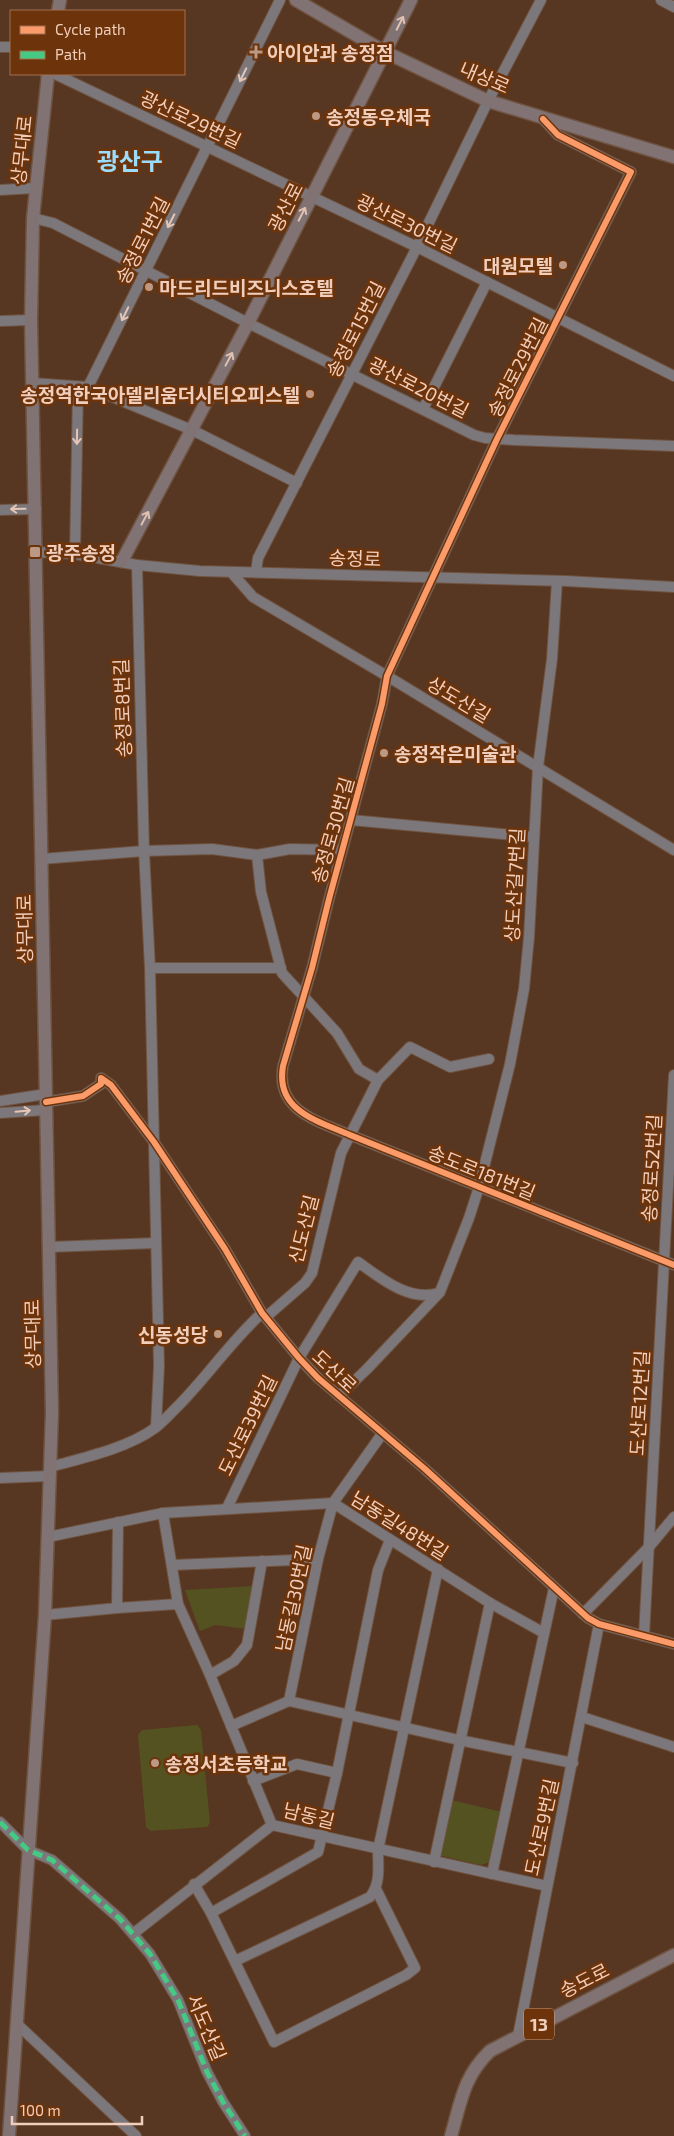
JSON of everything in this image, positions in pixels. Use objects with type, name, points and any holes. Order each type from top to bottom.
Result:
[{"type":"main road","name":"내상로","points":[[296,0],[385,52],[488,101],[543,119],[674,156]]},
{"type":"main road","name":"광산로","points":[[122,561],[248,323],[411,0]]},
{"type":"main road","name":"상무대로","points":[[9,2136],[45,1615],[52,1412],[31,320],[35,188],[48,75]]},
{"type":"main road","name":"송도로","points":[[451,2136],[467,2081],[476,2065],[490,2051],[674,1955]]},
{"type":"street","name":"송정로1번길","points":[[76,554],[83,388],[146,270],[280,0]]},
{"type":"street","name":"송정로15번길","points":[[256,572],[258,558],[417,247],[488,101],[541,0]]},
{"type":"street","points":[[661,0],[674,7]]},
{"type":"street","name":"광산로29번길","points":[[58,75],[312,196]]},
{"type":"street","name":"송정로29번길","points":[[432,577],[497,439],[632,172],[558,135],[543,119]]},
{"type":"street","points":[[0,190],[35,188]]},
{"type":"street","name":"광산로30번길","points":[[312,196],[674,376]]},
{"type":"street","name":"광산로20번길","points":[[33,218],[53,222],[248,323],[474,435],[497,439],[674,446]]},
{"type":"street","points":[[423,409],[487,282]]},
{"type":"street","points":[[0,321],[31,320]]},
{"type":"street","points":[[32,383],[83,388],[192,430],[297,483]]},
{"type":"street","points":[[0,510],[36,509]]},
{"type":"street","name":"송정로","points":[[36,552],[76,554],[175,569],[231,572],[557,580],[674,586]]},
{"type":"street","name":"송정로8번길","points":[[137,564],[154,1142]]},
{"type":"street","name":"상도산길","points":[[231,572],[252,597],[538,766],[674,850]]},
{"type":"street","name":"송정로30번길","points":[[286,1096],[281,1083],[281,1076],[382,704],[387,676],[432,577]]},
{"type":"street","name":"상도산길7번길","points":[[440,1292],[479,1187],[510,1064],[521,1007],[529,937],[538,766],[552,659],[557,580]]},
{"type":"street","points":[[350,820],[534,837]]},
{"type":"street","points":[[41,859],[144,851],[212,849],[257,855],[261,892],[281,968],[289,983],[304,995],[347,1047],[359,1069],[378,1080]]},
{"type":"street","name":"송정로30번길","points":[[257,855],[290,849],[342,850]]},
{"type":"street","points":[[150,968],[281,968]]},
{"type":"street","points":[[350,1135],[378,1080],[410,1047],[450,1067],[489,1059]]},
{"type":"street","name":"송정로52번길","points":[[664,1262],[674,1076]]},
{"type":"street","name":"도산로","points":[[46,1102],[83,1096],[100,1084],[101,1078],[111,1085],[154,1142],[225,1249],[264,1315],[318,1378],[429,1473],[583,1614],[599,1624],[674,1644]]},
{"type":"street","name":"송도로181번길","points":[[286,1096],[294,1107],[307,1115],[350,1135],[674,1265]]},
{"type":"street","points":[[0,1101],[46,1102]]},
{"type":"street","points":[[0,1113],[46,1102]]},
{"type":"street","name":"신도산길","points":[[0,1478],[50,1471],[130,1441],[156,1427],[201,1382],[249,1325],[304,1283],[312,1273],[317,1259],[336,1170],[341,1153],[350,1135]]},
{"type":"street","points":[[154,1142],[160,1366],[156,1427]]},
{"type":"street","points":[[49,1247],[156,1243]]},
{"type":"street","name":"도산로39번길","points":[[227,1508],[299,1358],[358,1262],[386,1282],[402,1290],[423,1296],[440,1292]]},
{"type":"street","name":"도산로12번길","points":[[644,1636],[664,1262]]},
{"type":"street","points":[[339,1396],[440,1292]]},
{"type":"street","points":[[333,1503],[382,1434]]},
{"type":"street","name":"남동길48번길","points":[[118,1522],[163,1513],[333,1503],[490,1603],[544,1633]]},
{"type":"street","name":"남동길30번길","points":[[289,1700],[318,1559],[333,1503]]},
{"type":"street","name":"남동길","points":[[163,1513],[178,1604],[210,1675],[272,1825],[547,1886]]},
{"type":"street","points":[[583,1614],[649,1547],[674,1517]]},
{"type":"street","points":[[48,1537],[118,1522],[116,1608]]},
{"type":"street","points":[[211,1913],[318,1852],[337,1774],[378,1570],[390,1540]]},
{"type":"street","points":[[173,1565],[318,1559]]},
{"type":"street","points":[[210,1675],[234,1661],[246,1645],[262,1561]]},
{"type":"street","points":[[234,1961],[370,1897],[376,1889],[378,1850],[438,1569]]},
{"type":"street","points":[[492,1874],[554,1588]]},
{"type":"street","points":[[434,1862],[490,1603]]},
{"type":"street","points":[[45,1615],[178,1604]]},
{"type":"street","name":"도산로9번길","points":[[518,2036],[599,1624]]},
{"type":"street","points":[[231,1726],[289,1700],[403,1728],[573,1763]]},
{"type":"street","points":[[582,1717],[674,1747]]},
{"type":"street","points":[[253,1781],[297,1764],[337,1774]]},
{"type":"street","name":"서도산길","points":[[0,1822],[28,1850],[52,1860],[134,1933],[163,1973],[178,2000],[207,2072],[223,2102],[245,2136]]},
{"type":"street","points":[[134,1933],[194,1884],[272,1825]]},
{"type":"street","points":[[194,1884],[211,1913],[274,2042],[398,1979],[414,1968],[376,1889]]},
{"type":"street","points":[[17,2024],[136,2136]]},
{"type":"shaded area","points":[[254,1586],[247,1629],[215,1625],[200,1631],[185,1590]]},
{"type":"shaded area","points":[[197,1725],[201,1730],[210,1823],[207,1827],[151,1831],[146,1827],[138,1735],[142,1730]]},
{"type":"shaded area","points":[[451,1800],[502,1812],[490,1862],[481,1865],[438,1855]]},
{"type":"marked path","points":[[0,1822],[28,1850],[52,1860],[120,1919],[150,1954],[178,2000],[207,2072],[223,2102],[245,2136]]},
{"type":"cycle path","points":[[543,119],[558,135],[631,172],[497,439],[387,676],[382,704],[312,968],[283,1066],[282,1081],[286,1094],[292,1104],[325,1125],[674,1265]]},
{"type":"cycle path","points":[[46,1102],[83,1096],[101,1084],[101,1078],[111,1085],[154,1142],[225,1249],[262,1313],[318,1378],[425,1469],[588,1618],[599,1624],[674,1644]]},
{"type":"place","name":"아이안과 송정점","points":[[256,52]]},
{"type":"place","name":"송정동우체국","points":[[316,116]]},
{"type":"place","name":"대원모텔","points":[[563,265]]},
{"type":"place","name":"마드리드비즈니스호텔","points":[[149,287]]},
{"type":"place","name":"송정역한국아델리움더시티오피스텔","points":[[310,394]]},
{"type":"place","name":"광주송정","points":[[35,552]]},
{"type":"place","name":"송정작은미술관","points":[[384,753]]},
{"type":"place","name":"신동성당","points":[[218,1334]]},
{"type":"place","name":"송정서초등학교","points":[[155,1763]]},
{"type":"district","name":"광산구","points":[[130,160]]}]
